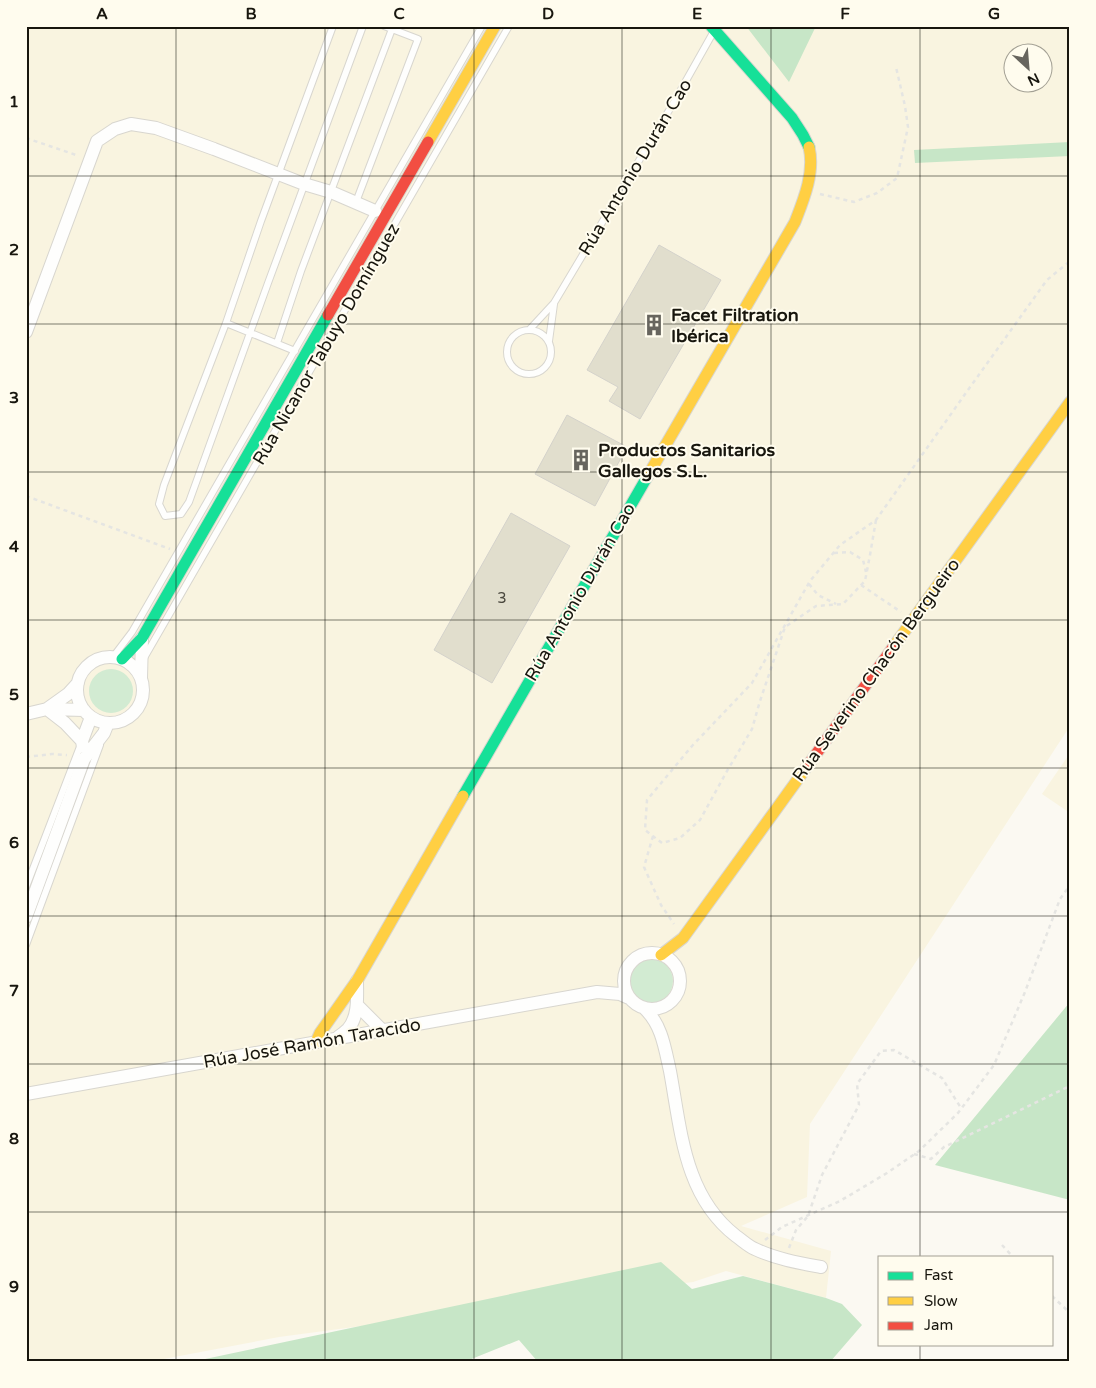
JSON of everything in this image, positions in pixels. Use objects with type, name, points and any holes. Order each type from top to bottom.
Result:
[{"type":"street","name":"Rúa Nicanor Tabuyo Domínguez","points":[[117,658],[142,638],[495,26]]},
{"type":"street","name":"Rúa Antonio Durán Cao","points":[[316,1042],[358,978],[795,222],[808,184],[810,152],[792,118],[713,28]]},
{"type":"street","points":[[26,332],[97,141],[114,129],[130,124],[156,128],[214,148],[304,184],[331,192],[375,212]]},
{"type":"street","name":"Rúa Severino Chacón Bergueiro","points":[[661,955],[683,938],[1070,402]]},
{"type":"street","name":"Rúa Nicanor Tabuyo Domínguez","points":[[141,678],[142,638]]},
{"type":"street","points":[[80,758],[106,728],[126,719],[140,706],[143,697],[141,678],[137,670],[130,664],[117,658],[103,658],[95,661],[81,674],[78,683],[80,702],[87,713],[106,728]]},
{"type":"street","points":[[47,709],[68,694],[78,683]]},
{"type":"street","points":[[47,709],[66,723],[82,741]]},
{"type":"street","points":[[26,714],[47,709],[87,713]]},
{"type":"street","points":[[26,917],[80,758],[87,713]]},
{"type":"street","name":"Rúa Severino Chacón Bergueiro","points":[[677,968],[683,938]]},
{"type":"street","points":[[662,1036],[650,1014],[633,1003],[629,998],[623,982],[624,974],[634,959],[652,953],[668,958],[677,968],[680,977],[677,993],[663,1012],[662,1036],[686,1159],[696,1185],[712,1212],[730,1231],[753,1248],[784,1260],[821,1267]]},
{"type":"street","name":"Rúa José Ramón Taracido","points":[[597,992],[624,974]]},
{"type":"street","name":"Rúa Antonio Durán Cao","points":[[338,1037],[348,1030],[354,1019],[357,1005],[358,978]]},
{"type":"street","name":"Rúa José Ramón Taracido","points":[[26,1094],[597,992],[620,994],[629,998]]},
{"type":"street","name":"Rúa Antonio Durán Cao","points":[[338,1037],[343,1002]]},
{"type":"street","points":[[357,1005],[382,1030]]},
{"type":"street","points":[[645,1009],[666,1006]]},
{"type":"lane","points":[[333,26],[226,323],[164,485],[159,504],[165,516],[181,514],[189,502],[363,26]]},
{"type":"lane","points":[[356,202],[418,39],[384,26]]},
{"type":"lane","name":"Rúa Nicanor Tabuyo Domínguez","points":[[117,658],[482,26]]},
{"type":"lane","name":"Rúa Nicanor Tabuyo Domínguez","points":[[142,661],[509,26]]},
{"type":"lane","name":"Rúa Antonio Durán Cao","points":[[554,303],[674,102],[713,28]]},
{"type":"lane","points":[[277,343],[301,271],[392,29]]},
{"type":"lane","points":[[530,329],[543,334],[549,342],[551,349],[548,363],[543,369],[531,374],[515,369],[508,361],[506,350],[508,342],[518,332],[530,329],[554,303]]},
{"type":"lane","points":[[549,342],[554,303]]},
{"type":"lane","points":[[226,323],[295,351]]},
{"type":"lane","points":[[26,945],[106,728]]},
{"type":"lane","points":[[26,887],[80,758]]},
{"type":"path","points":[[806,191],[854,202],[877,193],[897,178],[908,127],[896,68]]},
{"type":"path","points":[[26,138],[90,160]]},
{"type":"path","points":[[876,520],[865,581],[843,604],[816,606],[785,627],[752,729],[700,820],[680,838],[662,843],[645,830],[647,800],[692,746],[752,683],[809,584],[840,544],[876,520],[1047,280],[1070,261]]},
{"type":"path","points":[[26,496],[178,552]]},
{"type":"path","points":[[832,554],[850,552],[863,560],[866,574]]},
{"type":"path","points":[[809,584],[818,595],[837,605]]},
{"type":"path","points":[[861,585],[912,620]]},
{"type":"path","points":[[26,757],[52,754],[80,758]]},
{"type":"path","points":[[653,836],[644,867],[661,905],[683,938]]},
{"type":"path","points":[[753,1248],[782,1227],[840,1201],[887,1173],[914,1154],[962,1108],[994,1065],[1026,992],[1060,899],[1070,885]]},
{"type":"path","points":[[784,1260],[796,1230],[808,1216],[822,1176],[859,1105],[858,1084],[881,1051],[894,1050],[942,1078],[962,1108]]},
{"type":"path","points":[[914,1154],[931,1159],[944,1147],[1070,1086]]},
{"type":"path","points":[[1002,1245],[1013,1256]]},
{"type":"path","points":[[1054,1298],[1070,1313]]},
{"type":"shaded area","points":[[26,26],[1070,26],[1070,726],[810,1124],[807,1197],[741,1226],[831,1251],[826,1298],[726,1271],[693,1282],[279,1337],[148,1362],[26,1362]]},
{"type":"shaded area","points":[[1070,753],[1070,813],[1042,794]]},
{"type":"green space","points":[[746,26],[816,26],[789,82]]},
{"type":"green space","points":[[1070,142],[1070,156],[915,163],[914,150]]},
{"type":"green space","points":[[111,669],[123,673],[129,679],[133,691],[129,703],[123,709],[111,713],[99,709],[93,703],[89,691],[93,679],[99,673]]},
{"type":"green space","points":[[651,959],[663,963],[669,969],[673,981],[669,993],[663,999],[651,1003],[639,999],[633,993],[629,981],[633,969],[639,963]]},
{"type":"green space","points":[[1070,1002],[1070,1200],[935,1165]]},
{"type":"green space","points":[[661,1262],[692,1289],[743,1276],[842,1304],[862,1325],[830,1362],[538,1362],[519,1340],[464,1362],[191,1362]]},
{"type":"building","name":"Facet Filtration Ibérica","points":[[659,245],[721,280],[640,419],[609,401],[618,387],[587,370]]},
{"type":"building","name":"Productos Sanitarios Gallegos S.L.","points":[[567,415],[627,447],[595,506],[535,474]]},
{"type":"building","points":[[511,513],[570,546],[492,683],[434,650]]},
{"type":"traffic: fast","points":[[711,26],[792,118],[809,147]]},
{"type":"traffic: fast","points":[[122,659],[142,638],[328,315]]},
{"type":"traffic: fast","points":[[463,796],[650,472]]},
{"type":"traffic: slow","points":[[428,142],[495,26]]},
{"type":"traffic: slow","points":[[650,472],[795,222],[810,176],[809,147]]},
{"type":"traffic: slow","points":[[894,646],[1070,402]]},
{"type":"traffic: slow","points":[[661,955],[683,938],[806,768]]},
{"type":"traffic: slow","points":[[316,1042],[320,1033],[358,979],[463,796]]},
{"type":"traffic: jam","points":[[328,315],[428,142]]},
{"type":"traffic: jam","points":[[806,768],[894,646]]},
{"type":"place","name":"Facet Filtration Ibérica","points":[[654,325]]},
{"type":"place","name":"Productos Sanitarios Gallegos S.L.","points":[[581,460]]}]
